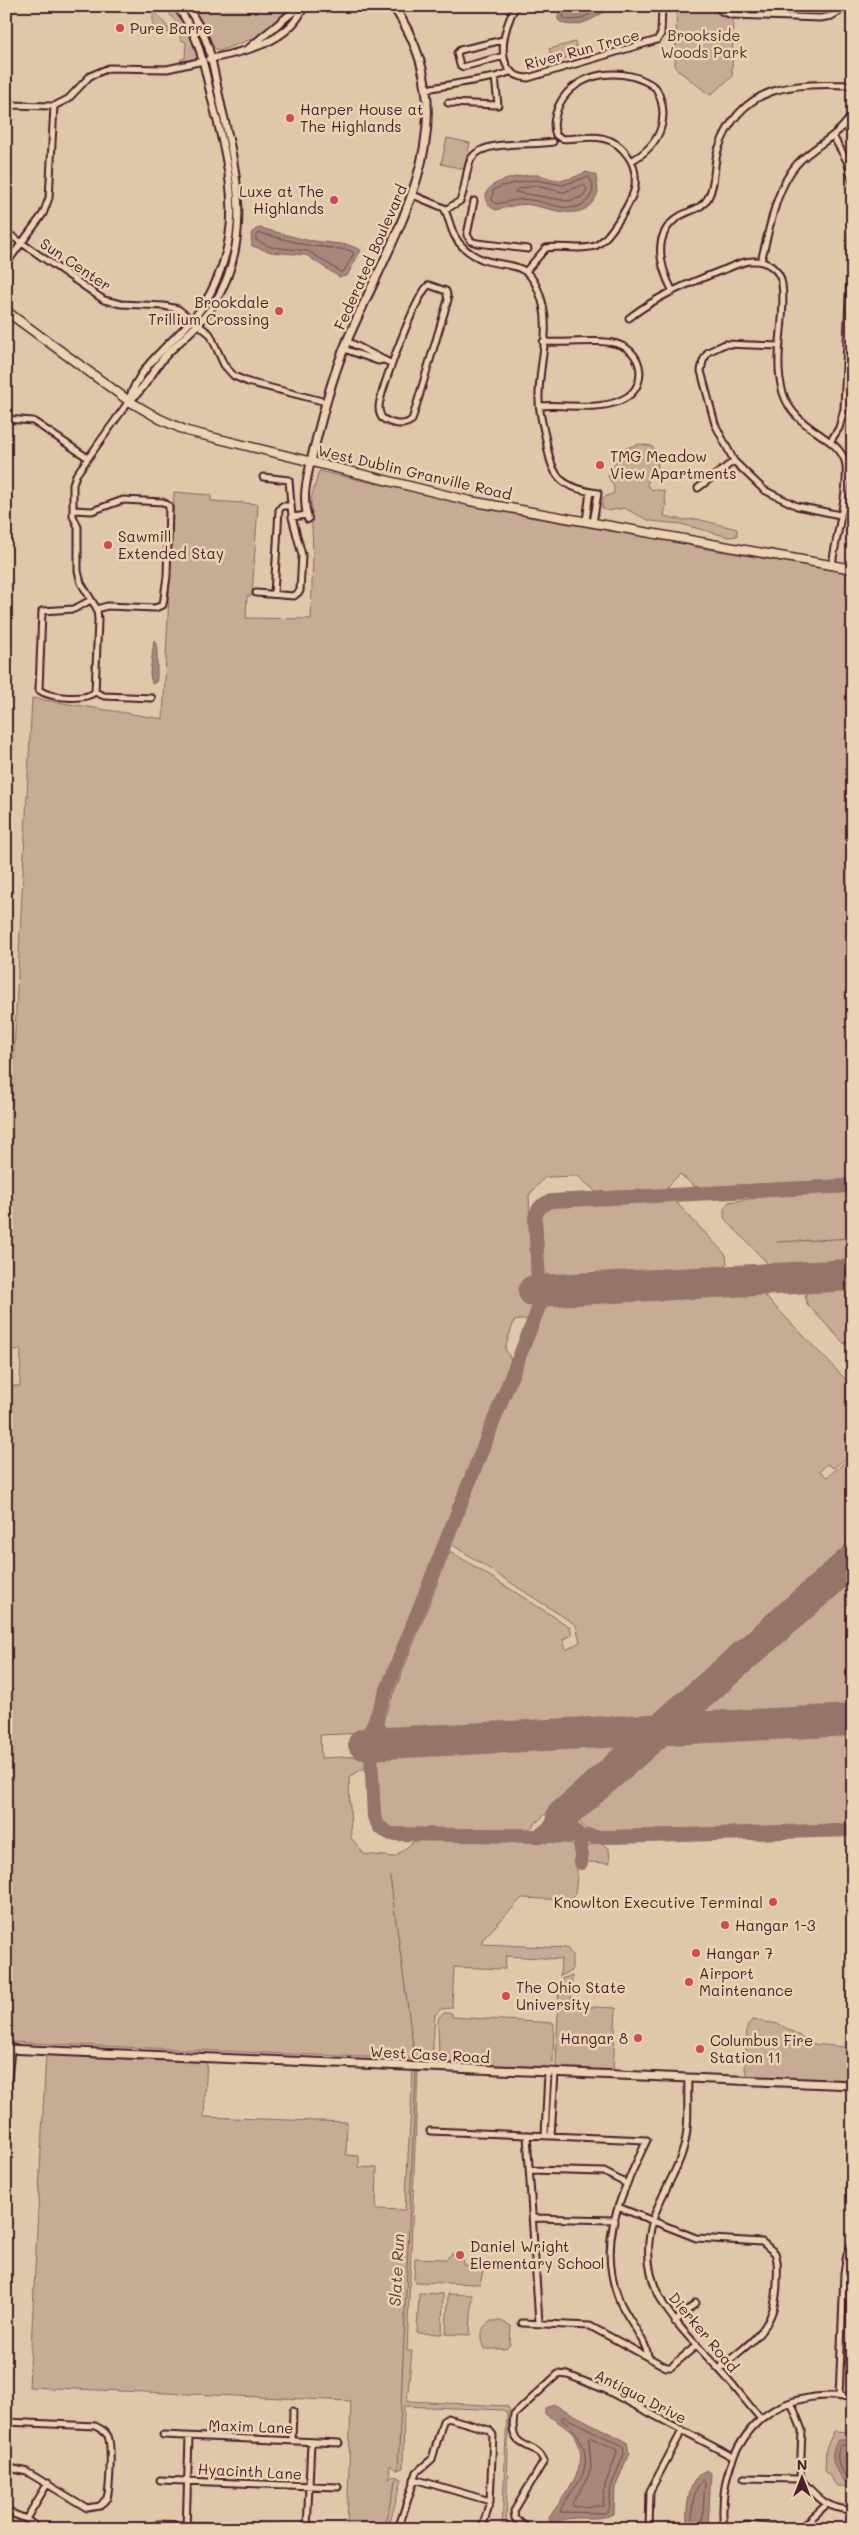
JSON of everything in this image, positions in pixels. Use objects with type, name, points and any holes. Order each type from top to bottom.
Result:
[{"type":"main road","name":"Federated Boulevard","points":[[311,461],[326,402],[346,345],[413,195],[424,158],[427,138],[426,89],[413,42],[393,6]]},
{"type":"main road","name":"West Dublin Granville Road","points":[[6,311],[130,401],[160,419],[187,431],[470,501],[853,569]]},
{"type":"main road","name":"West Case Road","points":[[8,2050],[853,2085]]},
{"type":"street","points":[[176,6],[194,32],[203,60],[230,172],[231,215],[228,244],[221,270],[195,321]]},
{"type":"street","points":[[95,692],[97,609],[79,576],[79,531],[73,510],[74,481],[88,458],[130,401],[132,389],[154,360],[214,303],[228,275],[233,257],[238,223],[237,174],[212,59],[202,31],[187,6]]},
{"type":"street","points":[[6,105],[54,106],[68,99],[90,76],[102,70],[120,67],[173,68],[262,47],[298,18],[304,6]]},
{"type":"street","points":[[426,89],[494,77],[510,72],[504,56],[503,40],[508,19],[516,6]]},
{"type":"street","name":"River Run Trace","points":[[510,72],[519,78],[528,78],[650,44],[657,40],[661,34],[662,6]]},
{"type":"street","points":[[716,6],[723,12],[736,16],[820,18],[832,16],[848,6],[853,15]]},
{"type":"street","points":[[503,40],[460,50],[457,53],[460,65],[463,66],[504,56]]},
{"type":"street","points":[[526,271],[546,248],[593,246],[606,238],[634,189],[635,176],[631,161],[620,147],[602,137],[586,136],[562,140],[557,137],[554,118],[564,96],[570,88],[576,84],[616,73],[636,77],[656,88],[662,113],[661,132],[649,148],[631,161]]},
{"type":"street","points":[[448,103],[498,105],[494,77]]},
{"type":"street","points":[[672,290],[660,262],[662,238],[677,218],[698,208],[708,199],[718,150],[735,118],[760,97],[785,86],[806,83],[853,85]]},
{"type":"street","points":[[6,264],[45,210],[49,198],[54,106]]},
{"type":"street","points":[[761,261],[784,182],[804,156],[844,126],[853,111]]},
{"type":"street","points":[[833,136],[847,161],[853,183]]},
{"type":"street","points":[[445,210],[460,201],[470,162],[475,155],[500,144],[538,145],[553,142]]},
{"type":"street","points":[[413,195],[445,210],[450,229],[457,241],[472,254],[482,260],[512,265],[526,271],[536,282],[543,305],[545,321],[540,406],[552,471],[570,487],[598,493],[589,522]]},
{"type":"street","points":[[457,241],[466,235],[474,201]]},
{"type":"street","points":[[830,442],[838,430],[844,413],[853,208]]},
{"type":"street","name":"Sun Center","points":[[6,232],[104,300],[121,304],[172,306],[195,321],[212,339],[226,369],[240,379],[326,402]]},
{"type":"street","points":[[466,235],[471,241],[477,243],[528,249]]},
{"type":"street","points":[[629,318],[672,290],[743,262],[761,261],[773,268],[782,282],[779,378],[787,403],[803,424],[830,442],[842,454],[846,468],[832,565]]},
{"type":"street","points":[[429,285],[440,287],[446,291],[448,300],[412,420],[402,424],[393,423],[382,418],[379,408],[392,364],[424,290],[429,285]]},
{"type":"street","points":[[540,406],[589,407],[628,397],[638,382],[639,364],[627,348],[612,343],[543,342]]},
{"type":"street","points":[[780,346],[726,344],[708,352],[701,368],[702,379],[717,431],[734,461],[754,482],[780,499],[802,508],[840,516]]},
{"type":"street","points":[[346,345],[380,356],[383,360],[392,364]]},
{"type":"street","points":[[6,419],[34,421],[88,458]]},
{"type":"street","name":"Federated Boulevard","points":[[308,517],[304,488],[311,461]]},
{"type":"street","points":[[698,488],[734,461]]},
{"type":"street","points":[[256,593],[294,596],[300,592],[302,555],[292,518],[289,480],[263,477]]},
{"type":"street","points":[[589,522],[590,492]]},
{"type":"street","points":[[73,510],[92,511],[123,500],[163,502],[169,506],[167,576],[164,600],[159,607],[107,606],[97,609]]},
{"type":"street","points":[[274,594],[279,510],[282,506],[290,506]]},
{"type":"street","points":[[292,518],[308,517]]},
{"type":"street","points":[[91,600],[74,609],[45,609],[41,614],[38,688],[46,694],[87,698],[95,692]]},
{"type":"street","points":[[95,692],[104,696],[152,698]]},
{"type":"street","points":[[6,2098],[8,2050]]},
{"type":"street","points":[[545,2136],[551,2073]]},
{"type":"street","points":[[551,2073],[551,2136]]},
{"type":"street","name":"Dierker Road","points":[[688,2079],[684,2146],[653,2219],[648,2252],[652,2279],[662,2303],[675,2322],[719,2369],[761,2419]]},
{"type":"street","points":[[430,2131],[648,2140],[627,2184],[613,2220],[611,2266],[616,2291],[626,2316],[645,2346],[648,2356]]},
{"type":"street","points":[[527,2135],[539,2324]]},
{"type":"street","points":[[852,2163],[850,2189],[853,2206]]},
{"type":"street","points":[[529,2170],[604,2172],[627,2184]]},
{"type":"street","points":[[618,2207],[653,2219],[696,2238],[757,2241],[766,2244],[774,2250],[778,2265],[774,2313],[764,2330],[719,2369]]},
{"type":"street","points":[[532,2218],[613,2220]]},
{"type":"street","points":[[839,2397],[844,2273],[847,2254],[853,2242]]},
{"type":"street","points":[[675,2322],[696,2303]]},
{"type":"street","points":[[522,2323],[590,2326],[671,2367],[696,2345]]},
{"type":"street","name":"Antigua Drive","points":[[528,2529],[515,2518],[514,2511],[544,2461],[538,2454],[515,2439],[513,2432],[514,2415],[558,2374],[568,2375],[606,2390],[682,2431],[696,2436],[733,2458]]},
{"type":"street","points":[[724,2529],[722,2497],[733,2458],[741,2441],[761,2419],[791,2402],[804,2398],[853,2397]]},
{"type":"street","points":[[791,2402],[802,2430],[800,2479]]},
{"type":"street","points":[[292,2441],[293,2411]]},
{"type":"street","points":[[398,2529],[414,2479],[419,2469],[432,2459],[445,2419],[492,2432],[490,2501],[482,2529]]},
{"type":"street","points":[[6,2422],[95,2426],[103,2430],[108,2437],[109,2446],[108,2494],[104,2502],[95,2508],[87,2508],[27,2472],[6,2467]]},
{"type":"street","points":[[649,2529],[650,2491],[682,2431]]},
{"type":"street","name":"Maxim Lane","points":[[163,2435],[339,2443]]},
{"type":"street","points":[[186,2527],[189,2437]]},
{"type":"street","points":[[307,2529],[310,2442]]},
{"type":"street","points":[[744,2478],[800,2479],[826,2505],[853,2511]]},
{"type":"street","points":[[414,2479],[490,2501]]},
{"type":"street","name":"Hyacinth Lane","points":[[160,2480],[338,2487]]},
{"type":"street","points":[[26,2518],[48,2483]]},
{"type":"street","points":[[800,2529],[826,2505]]},
{"type":"street","points":[[6,2512],[26,2518],[39,2529]]},
{"type":"street","points":[[158,2524],[186,2527],[284,2529]]},
{"type":"street","points":[[746,2526],[787,2529]]},
{"type":"green space","points":[[154,6],[160,11],[157,14],[169,29],[173,27],[174,33],[167,33],[166,29],[153,29],[153,12],[151,12],[151,8]]},
{"type":"green space","points":[[163,6],[173,6],[182,17],[199,56],[197,59],[180,61],[185,58],[186,42],[181,40],[177,23]]},
{"type":"green space","points":[[191,6],[292,6],[257,37],[219,51],[208,38]]},
{"type":"green space","name":"Brookside Woods Park","points":[[677,6],[712,6],[720,15],[733,19],[732,77],[710,95],[675,68]]},
{"type":"green space","points":[[575,42],[578,54],[553,62],[549,49]]},
{"type":"green space","points":[[447,138],[470,143],[464,169],[441,164]]},
{"type":"green space","points":[[640,444],[651,446],[657,451],[658,472],[649,478],[647,485],[651,489],[664,491],[666,505],[664,516],[683,520],[697,519],[737,529],[737,536],[729,537],[681,524],[650,521],[624,508],[608,511],[602,508],[602,498],[614,493],[614,487],[608,476],[623,449]]},
{"type":"green space","points":[[319,471],[534,518],[853,573],[853,1179],[700,1187],[694,1186],[680,1174],[665,1189],[596,1192],[578,1176],[545,1177],[529,1195],[534,1302],[528,1319],[514,1321],[505,1348],[511,1360],[364,1733],[320,1735],[321,1758],[365,1756],[366,1767],[349,1777],[351,1838],[364,1854],[395,1857],[417,1839],[572,1843],[576,1854],[577,1870],[573,1898],[568,1900],[522,1898],[482,1940],[482,1944],[567,1948],[572,1955],[572,1971],[560,1976],[561,1959],[506,1956],[505,1969],[454,1967],[452,2008],[441,2009],[435,2015],[432,2062],[428,2064],[410,2059],[6,2042],[6,1386],[20,1386],[21,1350],[6,1349],[6,1110],[11,1106],[32,698],[163,719],[174,492],[211,495],[211,501],[258,504],[252,596],[247,596],[246,618],[311,619],[313,555],[311,499]]},
{"type":"green space","points":[[853,1192],[853,1264],[778,1268],[769,1265],[724,1218],[724,1209],[729,1202],[770,1196]]},
{"type":"green space","points":[[674,1200],[726,1255],[727,1263],[722,1269],[551,1278],[545,1272],[541,1216],[551,1207]]},
{"type":"green space","points":[[853,1287],[853,1353],[807,1304],[805,1296],[809,1290]]},
{"type":"green space","points":[[755,1292],[763,1294],[853,1387],[853,1452],[834,1468],[827,1464],[820,1471],[827,1477],[853,1456],[853,1545],[657,1717],[390,1732],[382,1723],[450,1551],[570,1627],[572,1635],[563,1639],[566,1650],[580,1642],[576,1625],[451,1544],[543,1310],[556,1301]]},
{"type":"green space","points":[[853,1575],[853,1708],[702,1716],[701,1707]]},
{"type":"green space","points":[[853,1730],[853,1824],[598,1831],[585,1829],[579,1821],[584,1811],[660,1743],[668,1740]]},
{"type":"green space","points":[[617,1743],[618,1749],[529,1829],[393,1828],[381,1820],[376,1762],[384,1754]]},
{"type":"green space","points":[[600,1842],[609,1848],[610,1863],[585,1862],[588,1846]]},
{"type":"green space","points":[[572,1976],[571,2006],[616,2008],[613,2072],[559,2070],[556,2066],[559,1984],[563,1978]]},
{"type":"green space","points":[[444,2013],[452,2013],[452,2017],[554,2023],[553,2063],[547,2069],[439,2064],[438,2022],[439,2017]]},
{"type":"green space","points":[[752,2020],[779,2024],[814,2044],[853,2048],[853,2082],[749,2077],[745,2069],[747,2026]]},
{"type":"green space","points":[[46,2053],[207,2060],[204,2117],[347,2122],[346,2155],[359,2156],[359,2167],[377,2168],[376,2209],[405,2210],[413,2071],[418,2070],[407,2351],[412,2351],[407,2401],[507,2406],[509,2409],[506,2529],[502,2529],[507,2413],[503,2410],[404,2406],[403,2468],[396,2470],[390,2465],[389,2478],[393,2475],[402,2479],[388,2529],[347,2529],[351,2401],[29,2387]]},
{"type":"green space","points":[[453,2253],[453,2255],[462,2255],[463,2265],[484,2266],[480,2284],[416,2282],[414,2279],[415,2258],[446,2259]]},
{"type":"green space","points":[[419,2293],[443,2294],[442,2334],[417,2333]]},
{"type":"green space","points":[[448,2294],[472,2295],[470,2335],[446,2334]]},
{"type":"green space","points":[[491,2321],[501,2321],[511,2326],[510,2344],[506,2349],[485,2349],[482,2334],[484,2327]]},
{"type":"green space","points":[[834,2431],[853,2432],[853,2440],[838,2440],[846,2484],[853,2484],[853,2487],[837,2486],[825,2470],[826,2448]]},
{"type":"water","points":[[563,6],[611,6],[593,19],[571,25],[564,24],[558,20]]},
{"type":"water","points":[[586,172],[596,175],[598,192],[593,202],[586,209],[578,212],[560,211],[531,205],[496,210],[486,200],[488,190],[493,185],[507,179],[537,175],[563,180]]},
{"type":"water","points":[[261,228],[306,240],[349,245],[361,250],[347,276],[339,277],[306,255],[271,252],[252,246],[251,234],[256,229]]},
{"type":"water","points":[[154,640],[157,644],[157,678],[156,682],[152,684],[150,674]]},
{"type":"water","points":[[553,2404],[627,2442],[629,2453],[615,2488],[614,2514],[607,2517],[569,2519],[550,2523],[549,2518],[575,2477],[581,2454],[578,2443],[571,2432],[545,2414],[545,2408]]},
{"type":"water","points":[[838,2440],[853,2440],[853,2484],[846,2484],[834,2463],[833,2451]]},
{"type":"water","points":[[707,2470],[711,2473],[708,2527],[706,2529],[687,2529],[689,2495],[695,2479]]},
{"type":"waterway","points":[[777,1242],[853,1238]]},
{"type":"waterway","name":"Slate Run","points":[[390,1877],[415,2060]]},
{"type":"waterway","name":"Slate Run","points":[[398,2470],[416,2072]]},
{"type":"waterway","name":"Slate Run","points":[[383,2529],[397,2478]]},
{"type":"taxiway","points":[[853,1186],[551,1201],[540,1207],[535,1217],[539,1307],[370,1732],[374,1817],[380,1828],[391,1834],[612,1837],[853,1830]]},
{"type":"taxiway","points":[[377,1715],[378,1726],[388,1743]]},
{"type":"taxiway","points":[[539,1836],[562,1816],[581,1837],[581,1863]]},
{"type":"runway","points":[[534,1291],[853,1275]]},
{"type":"runway","points":[[562,1816],[853,1560]]},
{"type":"runway","points":[[364,1744],[853,1720]]},
{"type":"place","name":"Pure Barre","points":[[120,28]]},
{"type":"place","name":"Harper House at The Highlands","points":[[290,118]]},
{"type":"place","name":"Luxe at The Highlands","points":[[334,200]]},
{"type":"place","name":"Brookdale Trillium Crossing","points":[[279,311]]},
{"type":"place","name":"TMG Meadow View Apartments","points":[[600,465]]},
{"type":"place","name":"Sawmill Extended Stay","points":[[108,545]]},
{"type":"place","name":"Knowlton Executive Terminal","points":[[773,1902]]},
{"type":"place","name":"Hangar 1-3","points":[[725,1925]]},
{"type":"place","name":"Hangar 7","points":[[696,1953]]},
{"type":"place","name":"Airport Maintenance","points":[[689,1982]]},
{"type":"place","name":"The Ohio State University","points":[[506,1996]]},
{"type":"place","name":"Hangar 8","points":[[638,2038]]},
{"type":"place","name":"Columbus Fire Station 11","points":[[700,2049]]},
{"type":"place","name":"Daniel Wright Elementary School","points":[[460,2255]]}]
